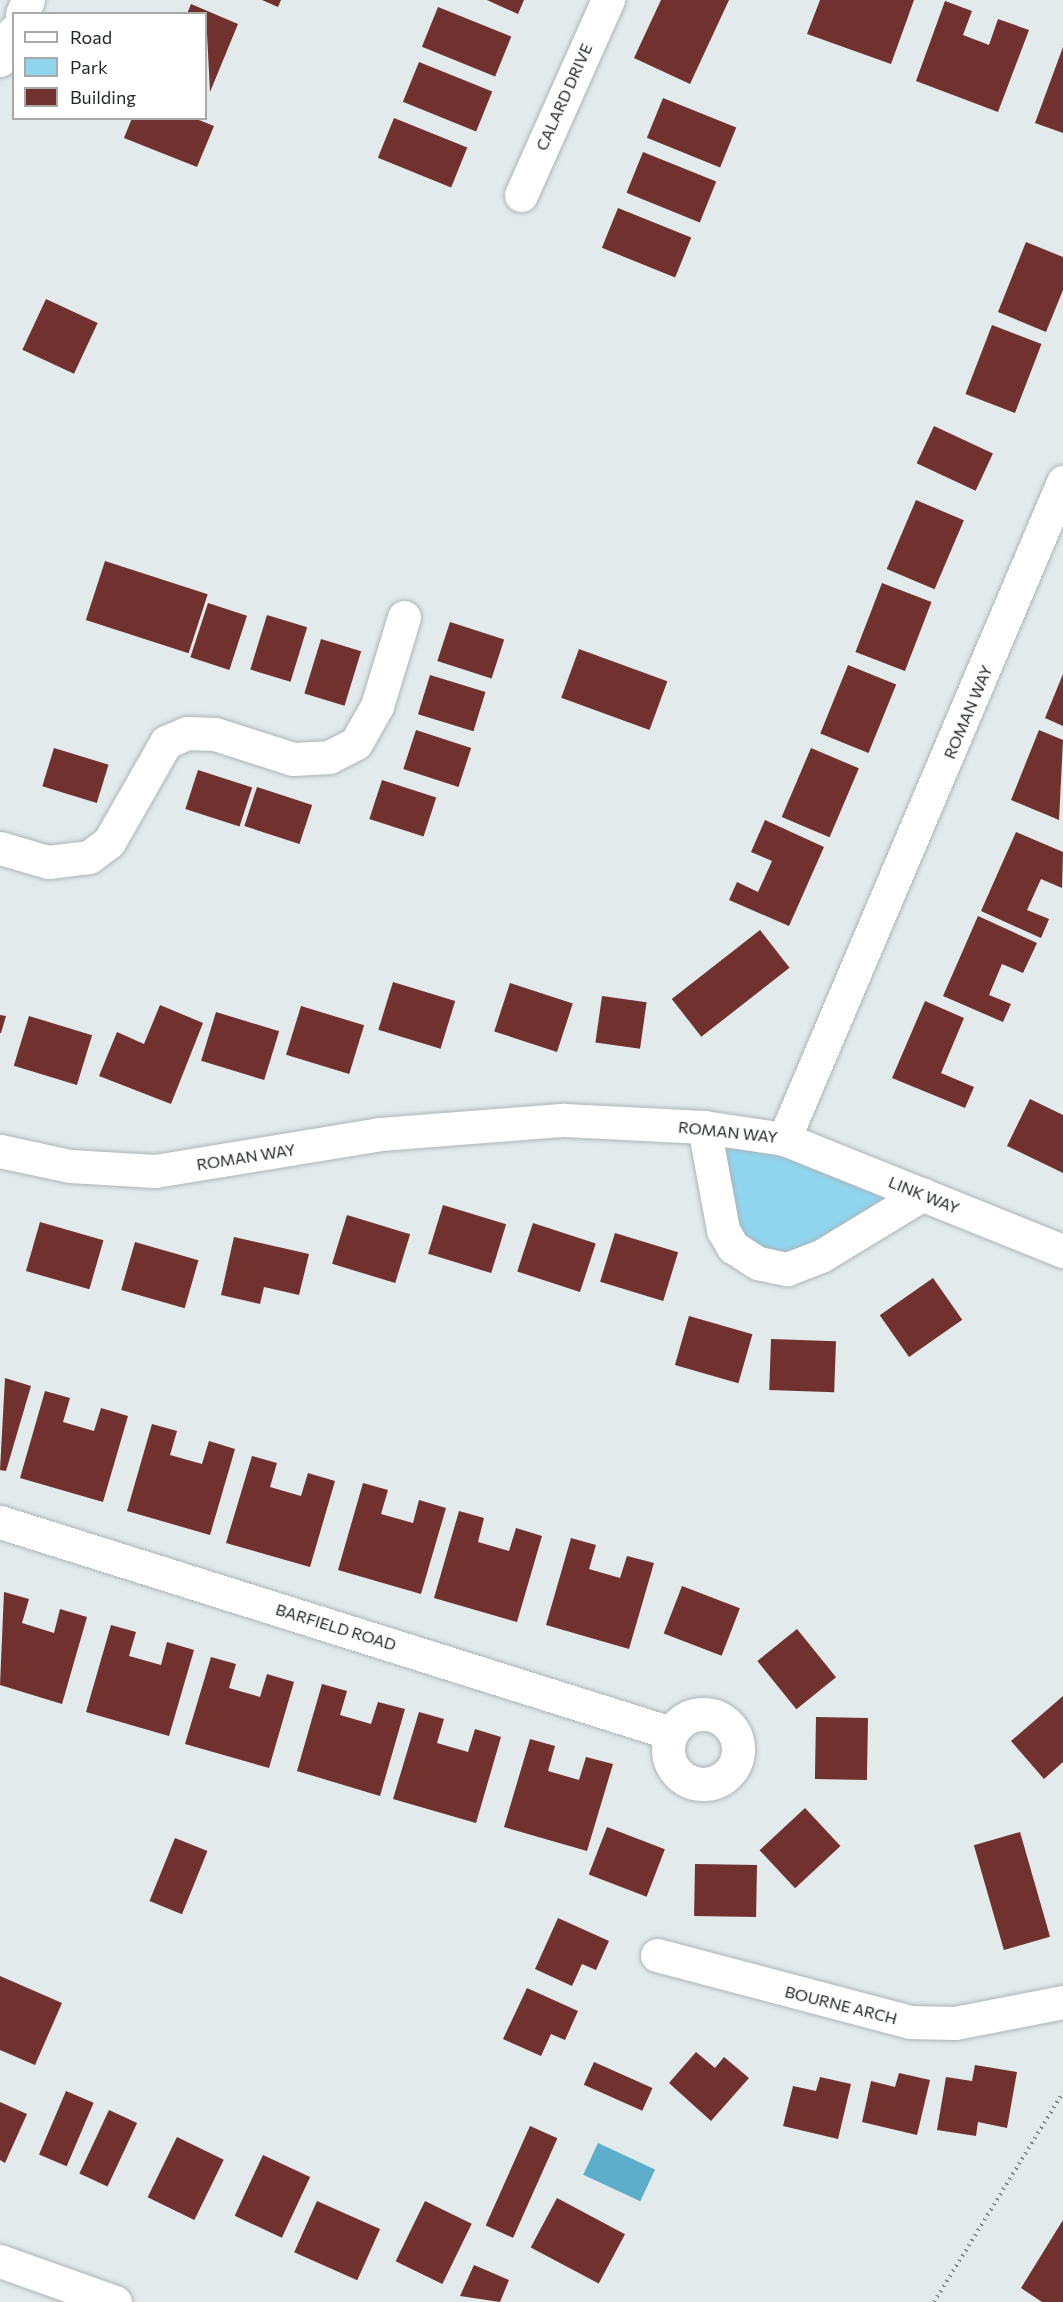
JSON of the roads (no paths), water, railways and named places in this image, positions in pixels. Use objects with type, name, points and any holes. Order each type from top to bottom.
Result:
[{"type":"street","name":"CALARD DRIVE","points":[[521,195],[608,0]]},
{"type":"street","points":[[0,60],[12,35]]},
{"type":"street","name":"ROMAN WAY","points":[[0,1151],[70,1166],[155,1171],[474,1123],[704,1127],[784,1139],[1063,482]]},
{"type":"street","points":[[0,848],[48,862],[89,857],[109,842],[130,810],[166,742],[187,733],[215,734],[292,759],[329,757],[356,743],[377,706],[404,617]]},
{"type":"street","points":[[704,1127],[723,1230],[733,1247],[758,1263],[787,1269],[822,1256],[923,1194]]},
{"type":"street","name":"LINK WAY","points":[[784,1139],[1063,1251]]},
{"type":"street","name":"BARFIELD ROAD","points":[[0,1522],[671,1733]]},
{"type":"street","name":"BOURNE ARCH","points":[[657,1955],[910,2022],[955,2023],[1063,2002]]},
{"type":"street","points":[[0,2261],[115,2302]]}]
